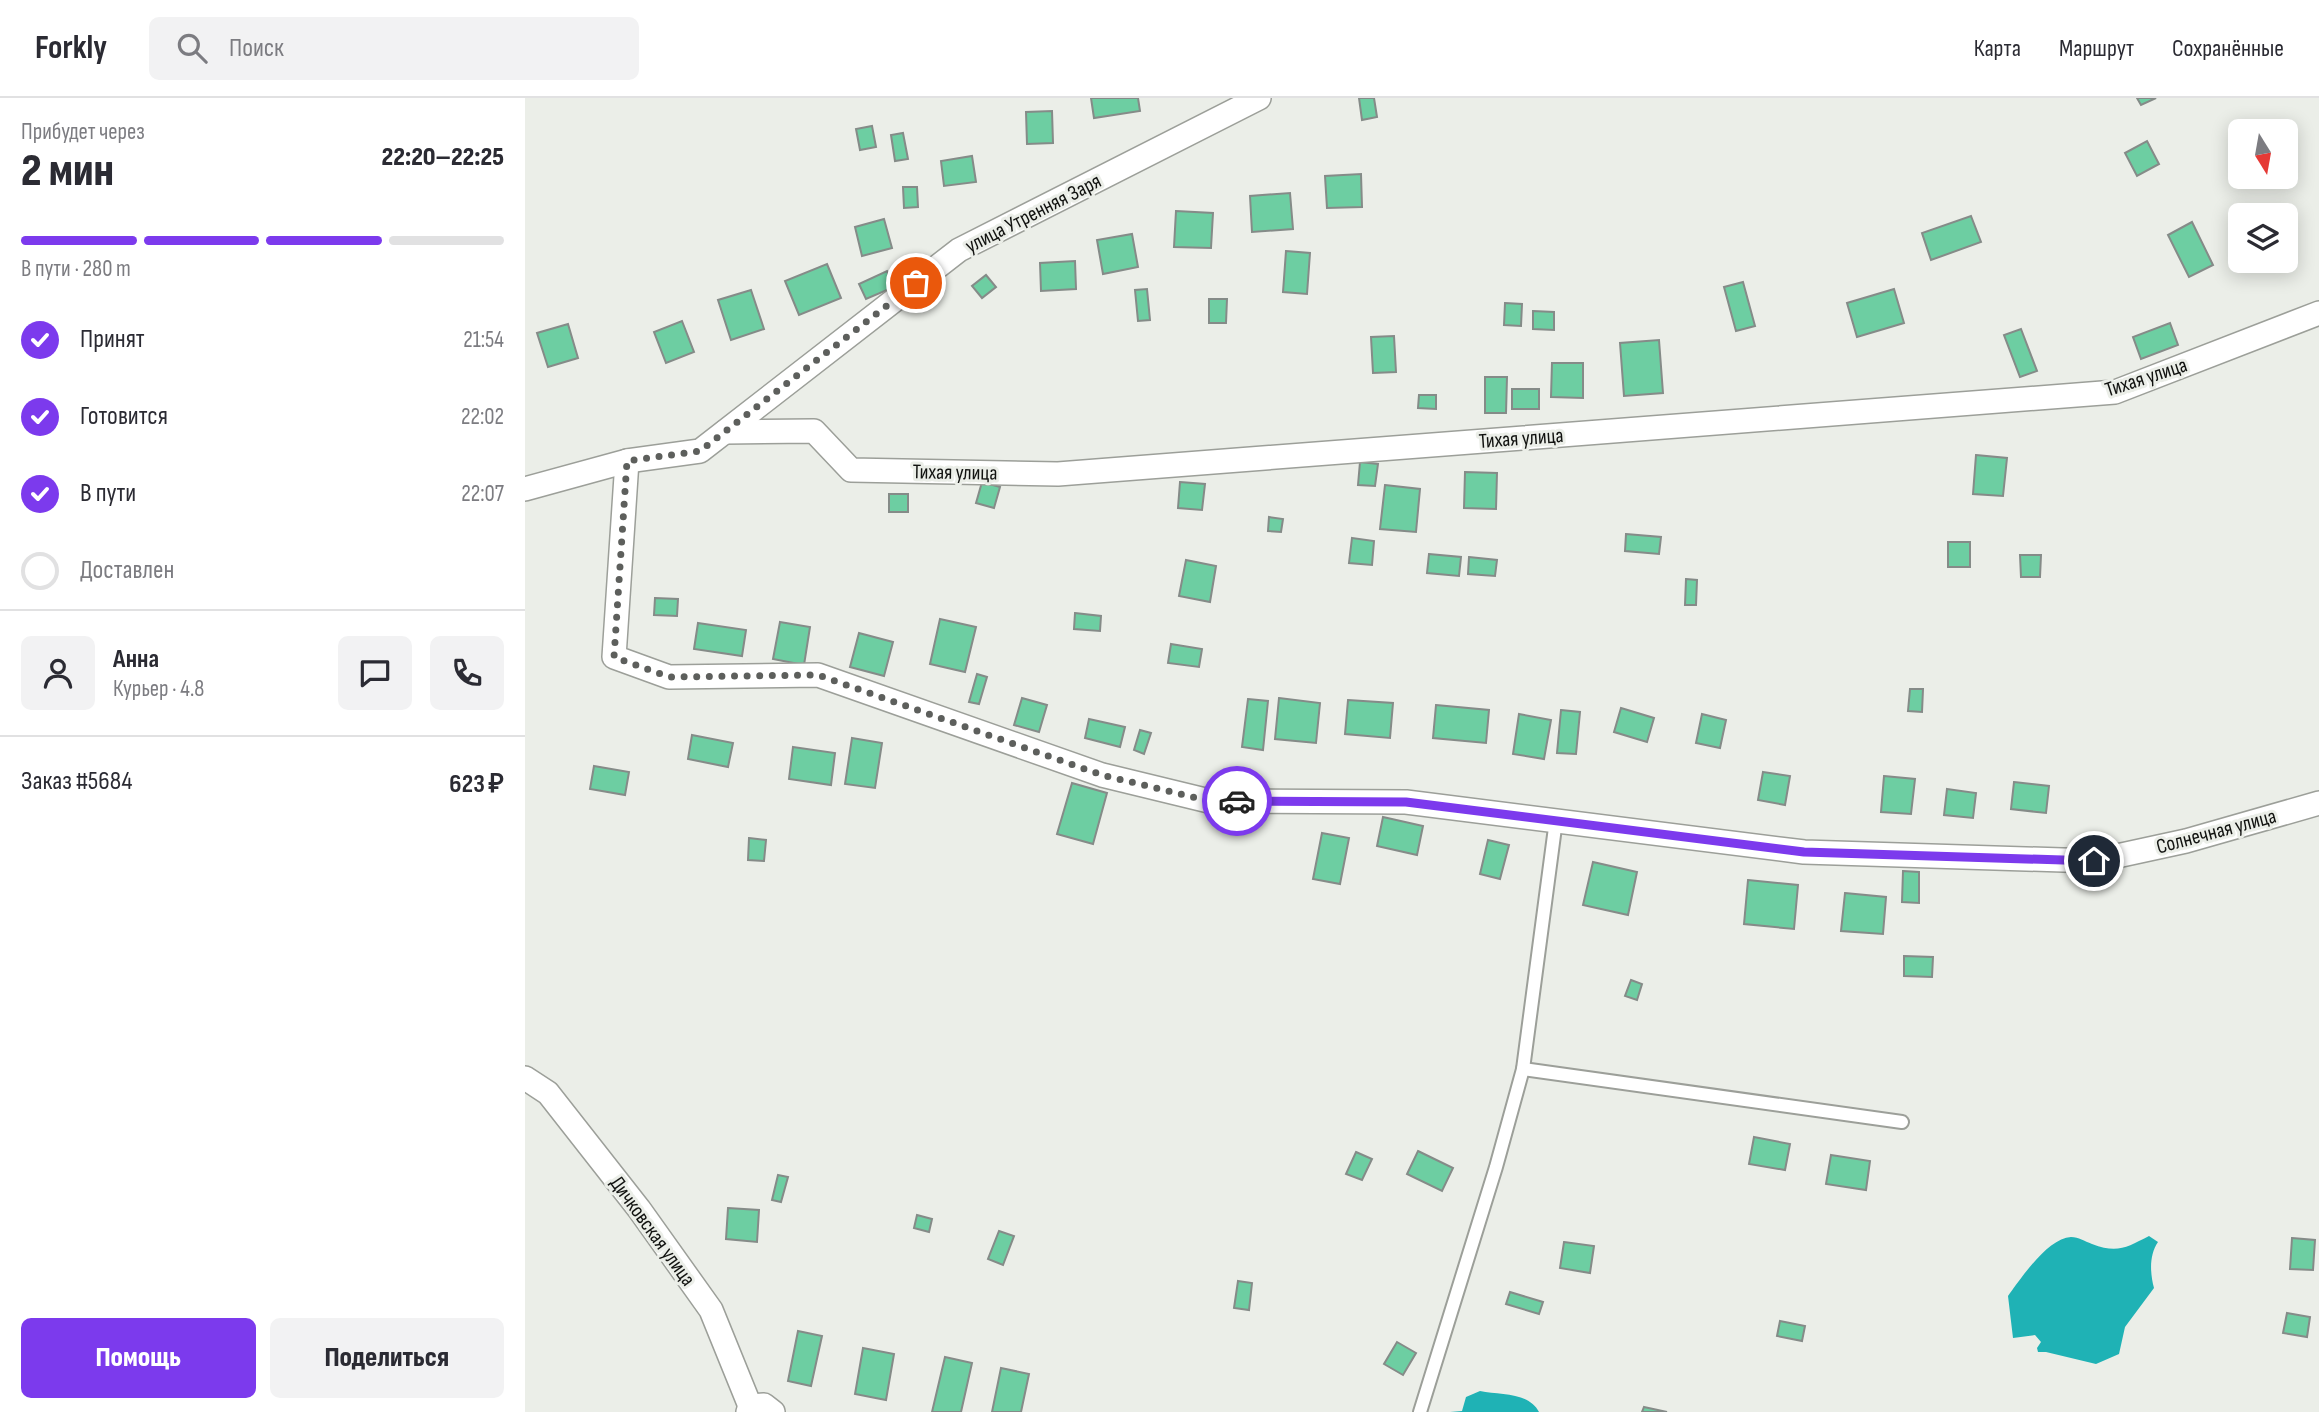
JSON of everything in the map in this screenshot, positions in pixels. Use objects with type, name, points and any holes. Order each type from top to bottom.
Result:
[{"type":"street","name":"улица Утренняя Заря","points":[[525,489],[627,461],[700,451],[959,250],[1259,98]]},
{"type":"street","name":"Тихая улица","points":[[725,432],[814,431],[851,470],[1058,474],[2115,392],[2319,313]]},
{"type":"street","name":"Солнечная улица","points":[[627,461],[614,657],[669,677],[818,675],[1102,775],[1209,801],[1406,802],[1804,852],[2094,861],[2186,841],[2319,803]]},
{"type":"street","name":"Дичковская улица","points":[[525,1078],[548,1093],[639,1209],[711,1310],[749,1409],[764,1405],[773,1412]]},
{"type":"lane","points":[[1420,1412],[1496,1167],[1523,1069],[1556,820]]},
{"type":"lane","points":[[1523,1069],[1902,1122]]},
{"type":"water","points":[[2149,1236],[2158,1242],[2151,1264],[2154,1288],[2125,1327],[2119,1354],[2096,1364],[2038,1352],[2037,1348],[2041,1342],[2035,1335],[2013,1338],[2008,1296],[2036,1260],[2053,1244],[2074,1237],[2101,1247],[2116,1249]]},
{"type":"water","points":[[1480,1391],[1521,1398],[1539,1412],[1450,1412],[1462,1411],[1466,1397]]},
{"type":"building","points":[[1091,98],[1138,98],[1140,111],[1094,118]]},
{"type":"building","points":[[1359,98],[1374,98],[1377,117],[1362,120]]},
{"type":"building","points":[[2137,98],[2156,98],[2141,105]]},
{"type":"building","points":[[1052,111],[1053,143],[1027,144],[1026,112]]},
{"type":"building","points":[[872,126],[876,147],[860,150],[856,129]]},
{"type":"building","points":[[903,133],[908,159],[895,161],[891,135]]},
{"type":"building","points":[[2147,141],[2159,164],[2137,176],[2125,153]]},
{"type":"building","points":[[972,156],[976,182],[944,186],[941,161]]},
{"type":"building","points":[[1361,174],[1362,207],[1327,208],[1325,176]]},
{"type":"building","points":[[903,187],[917,187],[918,207],[904,208]]},
{"type":"building","points":[[1290,193],[1293,229],[1252,232],[1250,196]]},
{"type":"building","points":[[1176,211],[1213,213],[1211,248],[1174,247]]},
{"type":"building","points":[[1971,216],[1981,242],[1931,260],[1922,233]]},
{"type":"building","points":[[884,219],[892,248],[862,256],[855,227]]},
{"type":"building","points":[[2192,222],[2213,265],[2189,277],[2168,235]]},
{"type":"building","points":[[1132,234],[1138,267],[1103,274],[1097,240]]},
{"type":"building","points":[[1286,251],[1310,253],[1307,294],[1283,292]]},
{"type":"building","points":[[1075,261],[1076,289],[1041,291],[1040,263]]},
{"type":"building","points":[[827,264],[841,298],[799,315],[785,281]]},
{"type":"building","points":[[887,271],[894,287],[866,299],[859,284]]},
{"type":"building","points":[[986,275],[996,287],[982,298],[972,286]]},
{"type":"building","points":[[1743,282],[1755,326],[1736,331],[1724,287]]},
{"type":"building","points":[[1147,289],[1150,320],[1138,321],[1135,290]]},
{"type":"building","points":[[1894,289],[1904,323],[1857,337],[1847,303]]},
{"type":"building","points":[[751,290],[764,329],[731,340],[718,300]]},
{"type":"building","points":[[1209,299],[1227,299],[1226,323],[1209,323]]},
{"type":"building","points":[[1505,303],[1522,304],[1521,326],[1504,325]]},
{"type":"building","points":[[1533,311],[1554,312],[1554,330],[1533,329]]},
{"type":"building","points":[[682,321],[694,352],[666,363],[654,332]]},
{"type":"building","points":[[2170,323],[2178,345],[2141,359],[2133,337]]},
{"type":"building","points":[[568,324],[578,358],[548,367],[537,333]]},
{"type":"building","points":[[2021,329],[2037,371],[2020,377],[2004,335]]},
{"type":"building","points":[[1394,336],[1396,372],[1373,373],[1371,337]]},
{"type":"building","points":[[1659,340],[1663,393],[1624,396],[1620,343]]},
{"type":"building","points":[[1552,363],[1583,363],[1583,398],[1551,397]]},
{"type":"building","points":[[1485,377],[1507,377],[1506,413],[1485,413]]},
{"type":"building","points":[[1512,389],[1539,389],[1539,409],[1512,409]]},
{"type":"building","points":[[1419,395],[1436,395],[1436,409],[1418,408]]},
{"type":"building","points":[[1976,455],[2007,458],[2003,496],[1973,494]]},
{"type":"building","points":[[1360,462],[1378,464],[1375,486],[1358,485]]},
{"type":"building","points":[[1465,472],[1497,473],[1496,509],[1464,508]]},
{"type":"building","points":[[982,482],[1000,487],[994,508],[976,503]]},
{"type":"building","points":[[1180,482],[1205,484],[1202,510],[1178,508]]},
{"type":"building","points":[[1385,485],[1420,489],[1416,532],[1380,529]]},
{"type":"building","points":[[889,494],[908,494],[908,512],[889,512]]},
{"type":"building","points":[[1269,517],[1283,519],[1281,532],[1268,531]]},
{"type":"building","points":[[1626,534],[1661,537],[1659,554],[1625,551]]},
{"type":"building","points":[[1352,538],[1374,541],[1372,565],[1349,563]]},
{"type":"building","points":[[1948,542],[1970,542],[1970,567],[1948,567]]},
{"type":"building","points":[[1429,554],[1461,557],[1459,576],[1427,573]]},
{"type":"building","points":[[2020,555],[2041,555],[2040,577],[2021,577]]},
{"type":"building","points":[[1469,557],[1497,560],[1495,576],[1468,574]]},
{"type":"building","points":[[1186,560],[1216,566],[1210,602],[1179,596]]},
{"type":"building","points":[[1686,579],[1697,580],[1696,605],[1685,605]]},
{"type":"building","points":[[655,598],[678,599],[677,616],[654,615]]},
{"type":"building","points":[[1075,613],[1101,616],[1100,631],[1074,629]]},
{"type":"building","points":[[940,619],[976,627],[965,672],[930,664]]},
{"type":"building","points":[[780,622],[810,627],[804,665],[773,659]]},
{"type":"building","points":[[698,623],[746,630],[742,656],[694,649]]},
{"type":"building","points":[[859,633],[893,642],[884,676],[850,667]]},
{"type":"building","points":[[1171,644],[1202,649],[1199,667],[1168,663]]},
{"type":"building","points":[[977,674],[987,677],[979,704],[969,702]]},
{"type":"building","points":[[1910,689],[1923,689],[1922,712],[1908,711]]},
{"type":"building","points":[[1022,698],[1047,705],[1039,732],[1014,725]]},
{"type":"building","points":[[1279,698],[1320,703],[1316,743],[1275,739]]},
{"type":"building","points":[[1248,699],[1268,701],[1263,750],[1242,747]]},
{"type":"building","points":[[1348,700],[1393,703],[1390,738],[1345,734]]},
{"type":"building","points":[[1436,705],[1489,710],[1486,743],[1433,738]]},
{"type":"building","points":[[1621,708],[1654,718],[1647,742],[1614,732]]},
{"type":"building","points":[[1561,710],[1580,712],[1576,754],[1557,753]]},
{"type":"building","points":[[1519,714],[1551,720],[1544,759],[1513,754]]},
{"type":"building","points":[[1702,714],[1726,720],[1720,748],[1696,743]]},
{"type":"building","points":[[1089,719],[1125,727],[1120,747],[1085,738]]},
{"type":"building","points":[[1140,730],[1151,733],[1144,754],[1134,750]]},
{"type":"building","points":[[692,735],[733,743],[728,767],[688,759]]},
{"type":"building","points":[[852,738],[882,743],[875,788],[845,784]]},
{"type":"building","points":[[793,747],[835,753],[831,785],[789,779]]},
{"type":"building","points":[[594,766],[629,772],[625,795],[590,789]]},
{"type":"building","points":[[1763,772],[1790,776],[1785,805],[1758,800]]},
{"type":"building","points":[[1884,776],[1915,779],[1911,814],[1881,812]]},
{"type":"building","points":[[2014,782],[2049,786],[2046,813],[2011,809]]},
{"type":"building","points":[[1072,783],[1107,793],[1093,844],[1057,834]]},
{"type":"building","points":[[1947,789],[1976,793],[1973,818],[1944,815]]},
{"type":"building","points":[[1383,817],[1423,826],[1417,855],[1377,846]]},
{"type":"building","points":[[1322,833],[1349,838],[1340,884],[1313,879]]},
{"type":"building","points":[[749,838],[766,840],[764,861],[748,860]]},
{"type":"building","points":[[1488,840],[1509,845],[1500,879],[1480,874]]},
{"type":"building","points":[[1593,862],[1637,872],[1628,915],[1583,905]]},
{"type":"building","points":[[1903,871],[1919,872],[1919,903],[1902,902]]},
{"type":"building","points":[[1748,880],[1798,885],[1794,929],[1744,924]]},
{"type":"building","points":[[1845,893],[1886,897],[1883,934],[1841,931]]},
{"type":"building","points":[[1904,956],[1933,957],[1932,977],[1904,976]]},
{"type":"building","points":[[1631,980],[1642,984],[1637,1000],[1625,996]]},
{"type":"building","points":[[1754,1137],[1790,1144],[1785,1170],[1749,1164]]},
{"type":"building","points":[[1418,1151],[1453,1168],[1442,1191],[1407,1174]]},
{"type":"building","points":[[1356,1152],[1372,1159],[1362,1180],[1346,1174]]},
{"type":"building","points":[[1831,1155],[1870,1161],[1866,1190],[1826,1184]]},
{"type":"building","points":[[778,1175],[788,1177],[781,1202],[772,1200]]},
{"type":"building","points":[[728,1208],[759,1210],[757,1242],[726,1239]]},
{"type":"building","points":[[917,1215],[932,1219],[929,1232],[914,1228]]},
{"type":"building","points":[[999,1231],[1014,1236],[1003,1265],[988,1259]]},
{"type":"building","points":[[2292,1238],[2315,1240],[2313,1270],[2290,1269]]},
{"type":"building","points":[[1564,1242],[1594,1246],[1590,1273],[1560,1268]]},
{"type":"building","points":[[1238,1281],[1252,1283],[1249,1310],[1234,1308]]},
{"type":"building","points":[[1510,1292],[1543,1302],[1539,1314],[1506,1304]]},
{"type":"building","points":[[2287,1313],[2310,1317],[2307,1337],[2283,1333]]},
{"type":"building","points":[[1780,1321],[1805,1326],[1802,1341],[1777,1336]]},
{"type":"building","points":[[798,1331],[822,1336],[811,1386],[788,1381]]},
{"type":"building","points":[[1397,1342],[1416,1353],[1403,1375],[1384,1364]]},
{"type":"building","points":[[863,1348],[894,1354],[886,1400],[855,1394]]},
{"type":"building","points":[[945,1357],[972,1363],[961,1412],[932,1412]]},
{"type":"building","points":[[1001,1368],[1029,1374],[1021,1412],[992,1412]]},
{"type":"building","points":[[1644,1407],[1667,1412],[1642,1412]]},
{"type":"way so far","points":[[916,283],[700,451],[627,461],[614,657],[669,677],[818,675],[1102,775],[1209,801],[1237,801]]},
{"type":"route","points":[[1237,801],[1406,802],[1804,852],[2094,861]]}]
